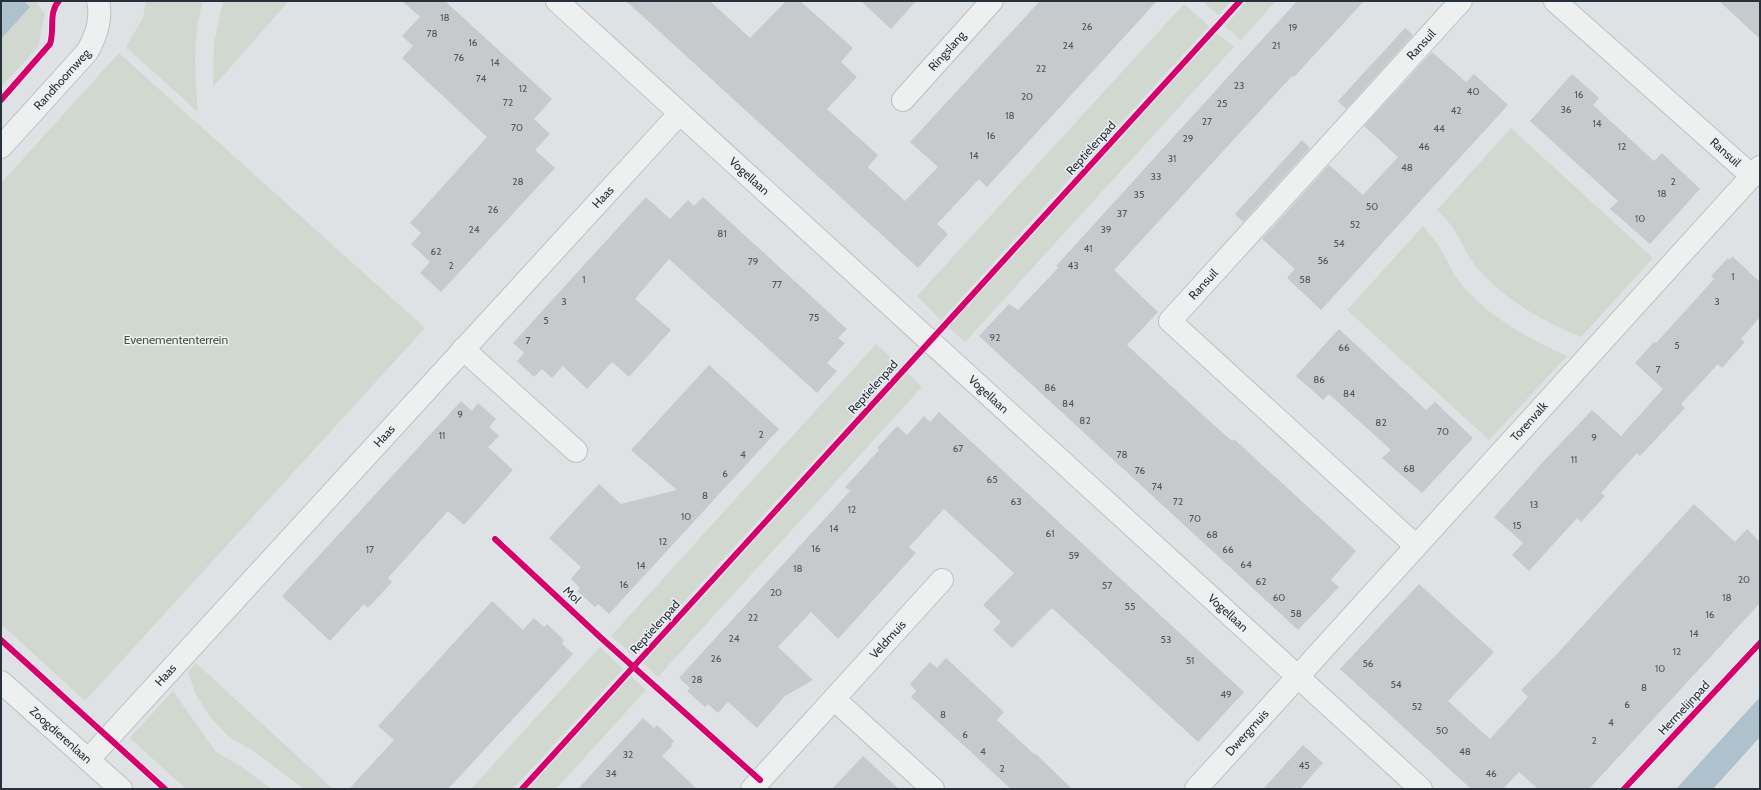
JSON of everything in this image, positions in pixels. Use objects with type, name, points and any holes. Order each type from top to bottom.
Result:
[{"type":"street","name":"Randhoornweg","points":[[1,147],[87,52],[93,42],[99,20],[98,1]]},
{"type":"street","name":"Vogellaan","points":[[557,1],[1421,789]]},
{"type":"street","name":"Ringslang","points":[[903,100],[992,1]]},
{"type":"street","name":"Ransuil","points":[[1416,546],[1170,321],[1461,1]]},
{"type":"street","name":"Ransuil","points":[[1555,1],[1756,171]]},
{"type":"street","name":"Haas","points":[[88,760],[680,113]]},
{"type":"street","name":"Torenvalk","points":[[1298,677],[1756,171]]},
{"type":"street","points":[[464,349],[576,451]]},
{"type":"street","name":"Veldmuis","points":[[752,789],[942,580]]},
{"type":"street","name":"Dwergmuis","points":[[1196,789],[1298,677]]},
{"type":"street","name":"Zoogdierenlaan","points":[[1,682],[121,789]]},
{"type":"street","points":[[834,698],[933,789]]},
{"type":"green space","points":[[24,1],[36,1],[45,14],[38,47],[1,87],[1,39],[30,7]]},
{"type":"green space","points":[[146,1],[203,1],[197,29],[195,56],[198,112],[126,47],[143,18]]},
{"type":"green space","points":[[223,1],[289,1],[213,87],[214,44]]},
{"type":"green space","points":[[1202,1],[1231,1],[1218,15]]},
{"type":"green space","points":[[1247,1],[1276,1],[1241,40],[1225,26]]},
{"type":"green space","points":[[1184,4],[1209,26],[941,320],[917,296]]},
{"type":"green space","points":[[1217,33],[1234,47],[965,342],[948,327]]},
{"type":"green space","name":"Evenemententerrein","points":[[119,53],[425,328],[85,701],[1,624],[1,183]]},
{"type":"green space","points":[[1511,128],[1653,258],[1581,337],[1538,317],[1512,300],[1500,290],[1477,268],[1454,229],[1437,210]]},
{"type":"green space","points":[[1423,226],[1440,248],[1458,280],[1481,304],[1494,315],[1522,333],[1567,356],[1489,440],[1347,310]]},
{"type":"green space","points":[[876,344],[900,366],[634,656],[611,636]]},
{"type":"green space","points":[[907,373],[922,387],[658,677],[643,663]]},
{"type":"green space","points":[[600,647],[623,669],[513,789],[471,789]]},
{"type":"green space","points":[[196,663],[333,789],[304,789],[252,750],[229,737],[211,718],[196,695],[188,672]]},
{"type":"green space","points":[[631,676],[646,690],[556,789],[528,789]]},
{"type":"green space","points":[[173,691],[216,752],[242,767],[271,789],[186,789],[130,738]]},
{"type":"water","points":[[1,1],[24,1],[30,7],[1,39]]},
{"type":"water","points":[[1760,697],[1760,737],[1713,789],[1676,789]]},
{"type":"building","points":[[402,1],[445,1],[552,99],[534,119],[550,134],[535,150],[555,168],[441,292],[420,273],[430,262],[411,244],[421,233],[410,223],[487,137],[402,58],[413,46],[402,36],[420,17]]},
{"type":"building","points":[[626,1],[710,1],[750,38],[786,1],[800,1],[853,48],[841,62],[857,77],[827,109],[878,155],[868,167],[905,201],[938,167],[910,142],[1040,1],[1157,1],[987,187],[979,179],[937,224],[948,234],[918,268]]},
{"type":"building","points":[[861,1],[916,1],[891,29]]},
{"type":"building","points":[[1297,1],[1364,1],[1294,77],[1292,76],[1114,270],[1158,312],[1127,345],[1232,441],[1234,439],[1356,551],[1331,580],[1339,587],[1298,630],[979,336],[1009,304],[1018,310],[1058,268],[1056,266]]},
{"type":"building","points":[[1719,1],[1760,1],[1760,39]]},
{"type":"building","points":[[1405,28],[1413,35],[1346,109],[1338,101]]},
{"type":"building","points":[[1432,52],[1466,82],[1474,74],[1508,105],[1321,310],[1287,278],[1295,269],[1262,239],[1329,165],[1363,195],[1398,157],[1364,126]]},
{"type":"building","points":[[1572,74],[1599,98],[1593,105],[1654,161],[1662,153],[1700,189],[1650,244],[1610,209],[1618,201],[1530,121]]},
{"type":"building","points":[[1302,140],[1310,148],[1243,222],[1235,214]]},
{"type":"building","points":[[646,197],[670,219],[688,200],[694,206],[703,197],[847,329],[838,338],[845,343],[827,363],[837,371],[817,393],[669,259],[635,299],[671,330],[629,377],[612,362],[587,389],[563,366],[552,378],[542,369],[534,377],[517,361],[524,353],[513,343]]},
{"type":"building","points":[[1732,256],[1760,282],[1760,317],[1741,339],[1745,342],[1722,368],[1718,364],[1681,404],[1685,408],[1640,456],[1637,453],[1601,493],[1605,496],[1581,522],[1577,518],[1529,571],[1512,555],[1523,543],[1494,517],[1592,410],[1621,436],[1663,389],[1635,363],[1654,342],[1656,343],[1714,279],[1711,276],[1728,258],[1730,260]]},
{"type":"building","points":[[1339,329],[1426,410],[1435,402],[1473,438],[1422,493],[1382,458],[1391,450],[1329,394],[1323,400],[1296,376]]},
{"type":"building","points":[[709,365],[779,429],[609,614],[598,604],[595,607],[577,591],[580,588],[571,579],[581,567],[549,538],[599,484],[621,504],[677,490],[631,450]]},
{"type":"building","points":[[461,401],[472,411],[478,403],[496,419],[489,427],[499,436],[488,447],[513,470],[464,525],[448,511],[388,578],[392,582],[368,608],[364,604],[330,641],[282,596]]},
{"type":"building","points":[[939,412],[1244,692],[1198,742],[1052,608],[1012,648],[993,630],[1001,622],[983,605],[1014,573],[944,509],[909,547],[916,553],[838,639],[811,612],[778,647],[813,680],[785,696],[757,728],[728,702],[718,713],[708,704],[705,707],[687,691],[690,688],[679,678],[850,491],[845,487],[879,450],[877,448],[897,426],[907,435],[924,416],[930,422]]},
{"type":"building","points":[[1694,504],[1735,542],[1747,529],[1760,542],[1760,603],[1589,789],[1538,789],[1519,772],[1503,789],[1471,789],[1340,669],[1419,584],[1494,652],[1448,701],[1490,739],[1528,697],[1521,690],[1556,655]]},
{"type":"building","points":[[492,601],[523,630],[534,618],[544,627],[547,624],[564,640],[562,644],[573,654],[448,789],[349,789],[394,740],[378,726]]},
{"type":"building","points":[[946,658],[1004,712],[997,720],[1035,755],[1036,754],[1072,789],[1011,789],[911,697],[916,691],[910,684],[930,662],[937,668]]},
{"type":"building","points":[[643,718],[654,728],[657,725],[674,741],[671,744],[673,745],[662,756],[697,789],[578,789]]},
{"type":"building","points":[[1303,745],[1323,763],[1300,789],[1263,789]]},
{"type":"building","points":[[863,756],[899,789],[832,789]]},
{"type":"cycle path","points":[[1,100],[50,44],[54,10],[59,1]]},
{"type":"cycle path","name":"Reptielenpad","points":[[522,789],[1240,1]]},
{"type":"cycle path","name":"Mol","points":[[495,539],[600,637],[760,780]]},
{"type":"cycle path","points":[[1,640],[165,789]]},
{"type":"cycle path","name":"Hermelijnpad","points":[[1624,789],[1760,643]]}]
